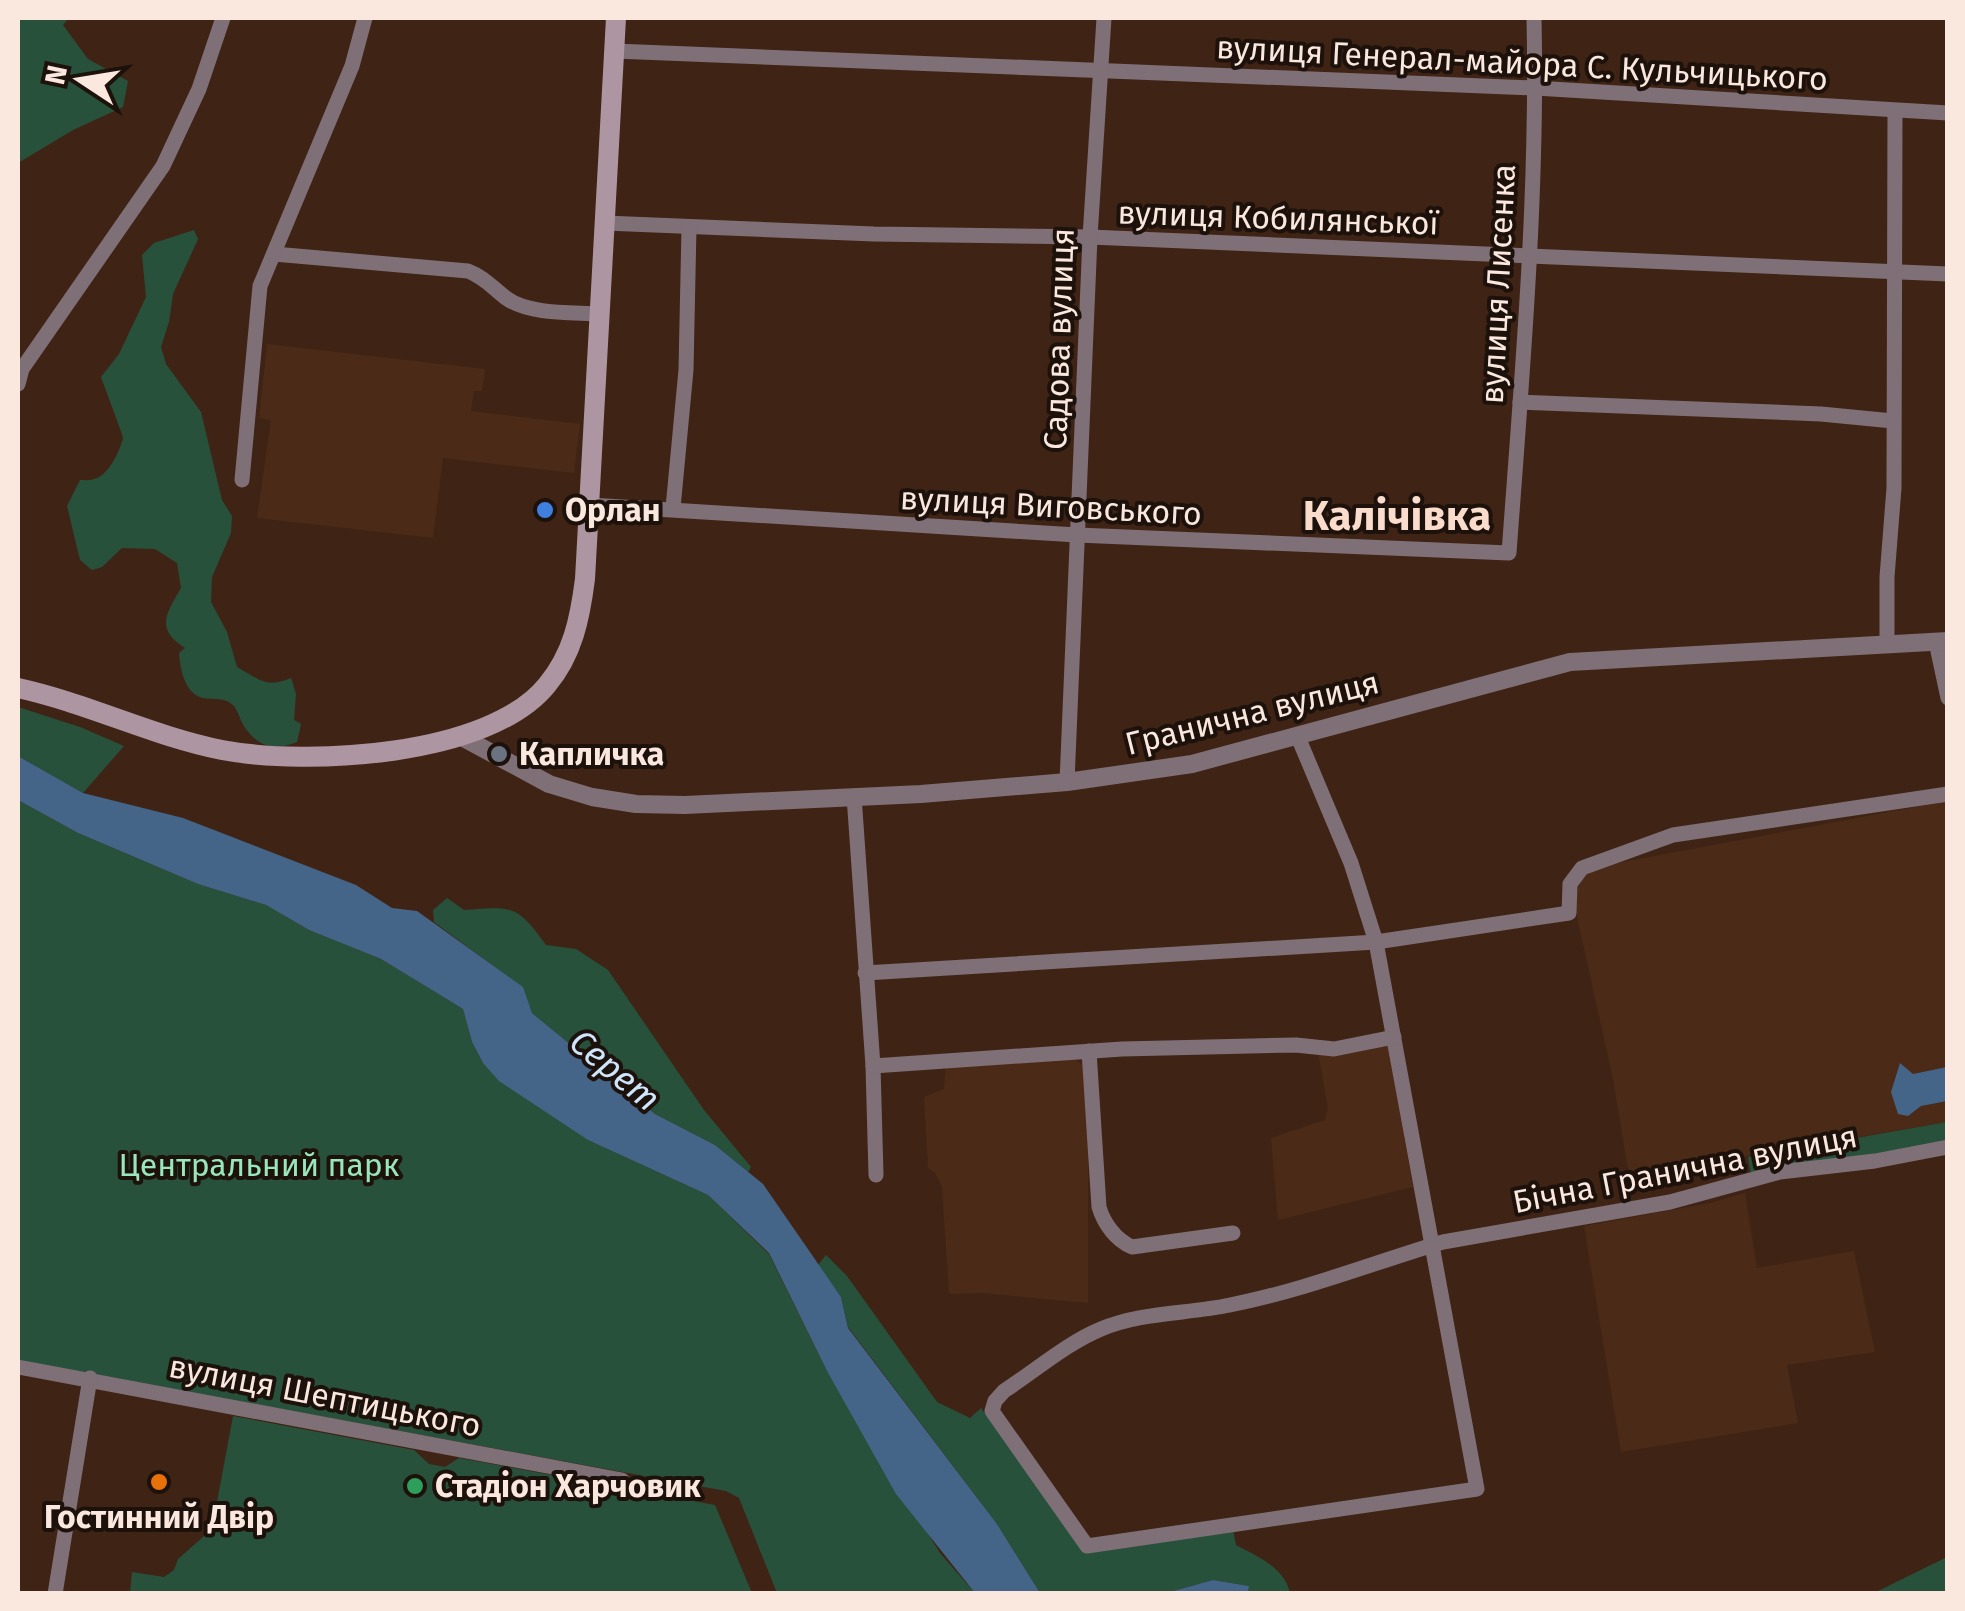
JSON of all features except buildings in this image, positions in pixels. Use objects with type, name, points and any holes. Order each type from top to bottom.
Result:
[{"type":"main road","points":[[18,688],[201,745],[264,756],[353,754],[460,736],[506,719],[548,684],[576,633],[582,601],[616,18]]},
{"type":"street","points":[[18,384],[22,369],[163,166],[199,89],[223,18]]},
{"type":"street","points":[[242,480],[260,286],[352,66],[365,18]]},
{"type":"street","name":"Садова вулиця","points":[[1068,782],[1090,237],[1104,18]]},
{"type":"street","name":"вулиця Лисенка","points":[[1509,553],[1536,88],[1534,18]]},
{"type":"street","name":"вулиця Генерал-майора С. Кульчицького","points":[[614,51],[1536,88],[1948,114]]},
{"type":"street","points":[[1886,645],[1894,488],[1894,111]]},
{"type":"street","name":"вулиця Кобилянської","points":[[605,223],[874,234],[1090,237],[1948,274]]},
{"type":"street","points":[[673,508],[686,370],[689,227]]},
{"type":"street","points":[[274,254],[468,271],[492,284],[508,299],[537,308],[600,314]]},
{"type":"street","points":[[1520,402],[1807,413],[1893,421]]},
{"type":"street","name":"вулиця Виговського","points":[[590,505],[1077,535],[1509,553]]},
{"type":"street","points":[[1942,641],[1948,698]]},
{"type":"street","name":"Гранична вулиця","points":[[460,736],[549,784],[612,801],[685,805],[854,796],[1068,782],[1192,764],[1570,662],[1942,641]]},
{"type":"street","points":[[1298,737],[1351,863],[1376,942],[1433,1245]]},
{"type":"street","points":[[864,973],[1376,942],[1569,912],[1570,884],[1582,868],[1685,832],[1758,825],[1948,794]]},
{"type":"street","points":[[854,796],[873,1066],[876,1175]]},
{"type":"street","points":[[873,1066],[1089,1051],[1296,1045],[1334,1050],[1394,1037]]},
{"type":"street","points":[[1089,1051],[1098,1198],[1107,1225],[1132,1247],[1233,1233]]},
{"type":"street","name":"Бічна Гранична вулиця","points":[[1433,1245],[1478,1489],[1092,1547],[1078,1538],[992,1412],[995,1401],[1004,1392],[1102,1328],[1244,1302],[1433,1245],[1670,1202],[1780,1172],[1948,1147]]},
{"type":"street","name":"вулиця Шептицького","points":[[18,1367],[622,1480]]},
{"type":"street","points":[[55,1594],[90,1378]]},
{"type":"shaded area","points":[[267,344],[485,369],[482,391],[474,391],[471,411],[580,424],[574,473],[443,458],[433,538],[257,518],[271,420],[259,418]]},
{"type":"shaded area","points":[[1947,801],[1947,1122],[1629,1176],[1613,1079],[1573,899],[1574,891],[1591,868]]},
{"type":"shaded area","points":[[1388,1044],[1413,1187],[1278,1220],[1271,1138],[1325,1120],[1328,1108],[1318,1052]]},
{"type":"shaded area","points":[[1076,1059],[1083,1066],[1088,1115],[1088,1303],[982,1293],[949,1294],[942,1187],[928,1168],[924,1097],[944,1089],[946,1065]]},
{"type":"shaded area","points":[[1745,1193],[1757,1268],[1854,1251],[1875,1352],[1787,1365],[1798,1423],[1621,1452],[1584,1226]]},
{"type":"green space","points":[[18,18],[69,18],[63,25],[88,59],[128,81],[123,107],[73,130],[18,163]]},
{"type":"green space","points":[[194,230],[198,239],[173,294],[161,347],[166,364],[201,412],[222,500],[232,516],[231,533],[212,577],[211,602],[227,632],[237,667],[268,683],[291,678],[296,694],[294,720],[301,724],[297,742],[281,746],[268,746],[255,739],[230,702],[197,696],[188,686],[179,653],[185,648],[170,634],[166,621],[181,588],[177,563],[155,549],[122,548],[102,567],[92,570],[80,560],[67,506],[80,480],[95,479],[106,472],[122,442],[101,377],[119,354],[146,297],[142,255],[154,243]]},
{"type":"green space","points":[[18,707],[124,746],[83,793],[18,756]]},
{"type":"green space","name":"Центральний парк","points":[[18,800],[78,833],[198,884],[266,905],[309,930],[381,959],[463,1009],[472,1042],[483,1063],[588,1140],[708,1195],[769,1254],[827,1371],[940,1553],[975,1593],[777,1593],[739,1498],[726,1491],[18,1361]]},
{"type":"green space","points":[[447,898],[464,910],[512,911],[528,922],[546,945],[576,949],[608,970],[704,1110],[751,1167],[748,1172],[715,1145],[655,1114],[532,1013],[522,987],[434,922],[433,910]]},
{"type":"green space","points":[[1947,1122],[1947,1142],[1751,1176],[1748,1157]]},
{"type":"green space","points":[[826,1255],[847,1276],[937,1402],[970,1418],[981,1408],[1086,1553],[1233,1530],[1236,1545],[1276,1570],[1290,1593],[1248,1593],[1249,1586],[1213,1580],[1166,1593],[1040,1593],[997,1524],[848,1327],[841,1297],[818,1265]]},
{"type":"green space","name":"Стадіон Харчовик","points":[[233,1416],[414,1450],[429,1464],[445,1467],[459,1458],[715,1505],[752,1593],[130,1593],[132,1572],[164,1577],[212,1529]]},
{"type":"green space","points":[[1947,1557],[1947,1591],[1874,1593]]},
{"type":"water","points":[[18,756],[83,793],[183,818],[356,885],[392,908],[417,911],[523,987],[532,1013],[655,1114],[715,1145],[763,1184],[841,1297],[848,1328],[997,1524],[1040,1593],[975,1593],[896,1494],[827,1371],[769,1253],[708,1195],[588,1140],[499,1081],[472,1042],[463,1009],[381,959],[309,930],[266,905],[198,884],[78,833],[18,800]]},
{"type":"water","points":[[1900,1063],[1913,1074],[1947,1067],[1947,1101],[1921,1106],[1908,1116],[1898,1114],[1891,1092]]},
{"type":"water","points":[[1213,1580],[1249,1586],[1248,1593],[1166,1593]]},
{"type":"place","name":"Орлан","points":[[545,510]]},
{"type":"place","name":"Капличка","points":[[499,754]]},
{"type":"place","name":"Гостинний Двір","points":[[159,1482]]},
{"type":"place","name":"Стадіон Харчовик","points":[[415,1486]]},
{"type":"district","name":"Калічівка","points":[[1397,516]]},
{"type":"water label","name":"Серет","points":[[615,1070]]}]
